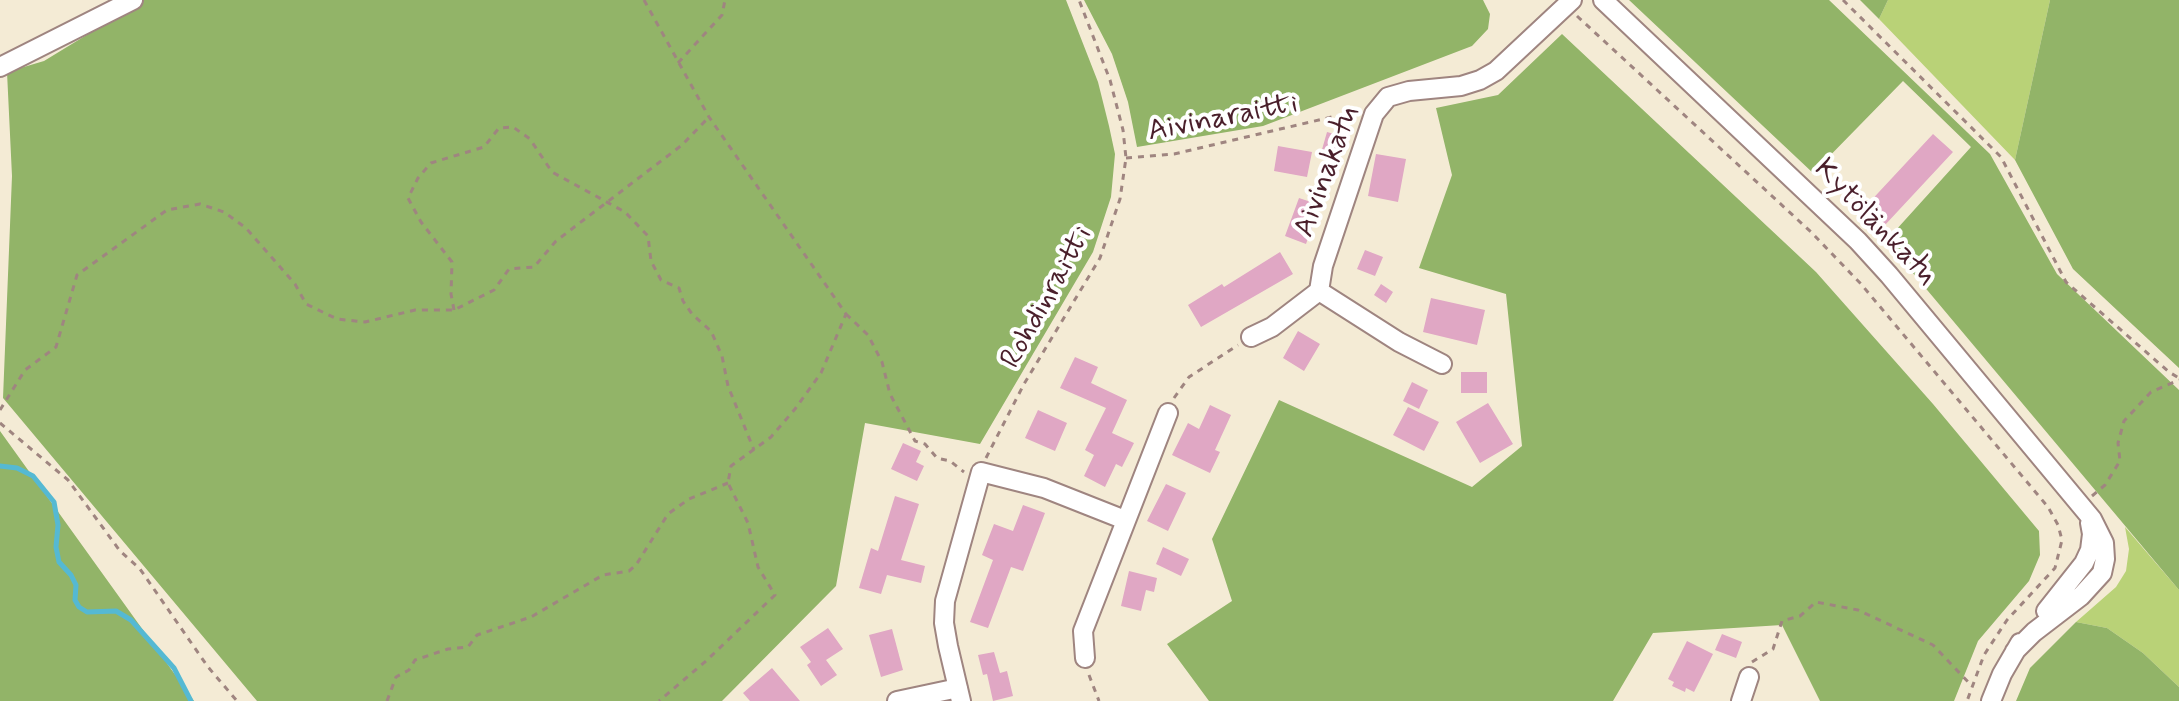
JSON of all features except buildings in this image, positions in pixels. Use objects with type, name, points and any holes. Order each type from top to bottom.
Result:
[{"type":"street","points":[[0,67],[133,0]]},
{"type":"street","name":"Kytölänkatu","points":[[1603,0],[1858,241],[2098,528],[2104,543],[2102,573],[2076,590],[2015,651],[1991,701]]},
{"type":"street","name":"Aivinakatu","points":[[1319,291],[1327,254],[1374,114],[1388,97],[1409,91],[1461,86],[1480,80],[1496,71],[1569,3]]},
{"type":"street","points":[[1251,337],[1272,327],[1319,291],[1399,342],[1442,364]]},
{"type":"street","points":[[1085,658],[1083,631],[1168,413]]},
{"type":"street","points":[[897,701],[960,694],[944,623],[945,601],[977,475],[1044,488],[1125,520]]},
{"type":"street","points":[[1741,701],[1749,677]]},
{"type":"path","points":[[644,0],[709,117],[846,314],[868,335],[882,362],[890,394],[915,441],[925,444],[937,458],[977,475]]},
{"type":"path","points":[[678,63],[722,15],[725,0]]},
{"type":"path","name":"Rohdinraitti","points":[[977,475],[1024,384],[1100,258],[1120,199],[1126,158],[1123,130],[1110,80],[1079,0]]},
{"type":"path","points":[[1843,0],[2001,157],[2066,282],[2179,379]]},
{"type":"path","points":[[1569,3],[1811,232],[1861,284],[2048,507],[2062,540],[2055,568],[2007,620],[1984,655],[1967,701]]},
{"type":"path","name":"Aivinaraitti","points":[[1126,158],[1174,154],[1354,111],[1374,114]]},
{"type":"path","points":[[0,410],[25,370],[56,347],[77,275],[167,210],[200,204],[224,212],[246,228],[295,284],[306,304],[337,319],[365,322],[415,310],[454,310],[494,290],[509,269],[534,267],[556,241],[682,145],[709,117]]},
{"type":"path","points":[[454,310],[452,262],[421,222],[408,198],[418,178],[431,163],[484,147],[499,128],[513,127],[530,139],[552,172],[566,182],[609,201],[625,212],[648,236],[651,261],[661,280],[679,288],[692,314],[711,331],[722,356],[728,386],[754,450]]},
{"type":"path","points":[[659,701],[775,595],[758,567],[748,523],[728,483],[731,466],[771,437],[795,409],[821,373],[846,314]]},
{"type":"path","points":[[1168,413],[1175,396],[1189,377],[1251,337]]},
{"type":"path","points":[[2081,506],[2105,485],[2120,461],[2118,443],[2124,421],[2151,392],[2179,379]]},
{"type":"path","points":[[0,423],[68,480],[120,551],[140,569],[208,667],[237,701]]},
{"type":"path","points":[[387,701],[396,677],[409,670],[415,660],[448,649],[468,647],[477,635],[531,617],[603,575],[629,571],[668,514],[689,499],[728,483]]},
{"type":"path","points":[[1749,677],[1752,663],[1773,649],[1782,621],[1800,616],[1816,602],[1858,610],[1933,645],[1971,685]]},
{"type":"path","points":[[1085,658],[1099,701]]},
{"type":"green space","points":[[144,0],[1066,0],[1098,82],[1109,126],[1115,154],[1111,197],[1093,252],[980,444],[865,423],[836,586],[722,701],[257,701],[3,398],[12,176],[7,72],[44,61]]},
{"type":"green space","points":[[1084,0],[1483,0],[1490,14],[1488,29],[1472,46],[1263,126],[1137,147],[1128,102],[1112,54]]},
{"type":"green space","points":[[1629,0],[1829,0],[1990,154],[2057,274],[2179,390],[2179,590],[1886,241],[1971,147],[1903,81],[1813,173]]},
{"type":"green space","points":[[1860,0],[1888,0],[1879,19]]},
{"type":"green space","points":[[1888,0],[2050,0],[2015,160],[1879,19]]},
{"type":"green space","points":[[2050,0],[2179,0],[2179,368],[2073,269],[2015,160]]},
{"type":"green space","points":[[1562,34],[1816,272],[1933,404],[2039,531],[2040,555],[2029,581],[1978,641],[1954,701],[1820,701],[1782,625],[1653,633],[1613,701],[1209,701],[1167,644],[1232,601],[1212,539],[1279,400],[1472,487],[1522,446],[1506,294],[1419,268],[1452,175],[1436,108],[1498,95]]},
{"type":"green space","points":[[0,431],[194,701],[0,701]]},
{"type":"green space","points":[[2125,527],[2179,590],[2179,687],[2143,653],[2107,628],[2076,622],[2116,587],[2126,571],[2129,549]]},
{"type":"green space","points":[[2076,622],[2107,628],[2143,653],[2179,687],[2179,701],[2016,701],[2030,668]]},
{"type":"waterway","points":[[0,466],[17,468],[33,476],[54,502],[59,562],[76,585],[75,600],[79,607],[87,612],[116,611],[131,620],[174,668],[191,701]]}]
